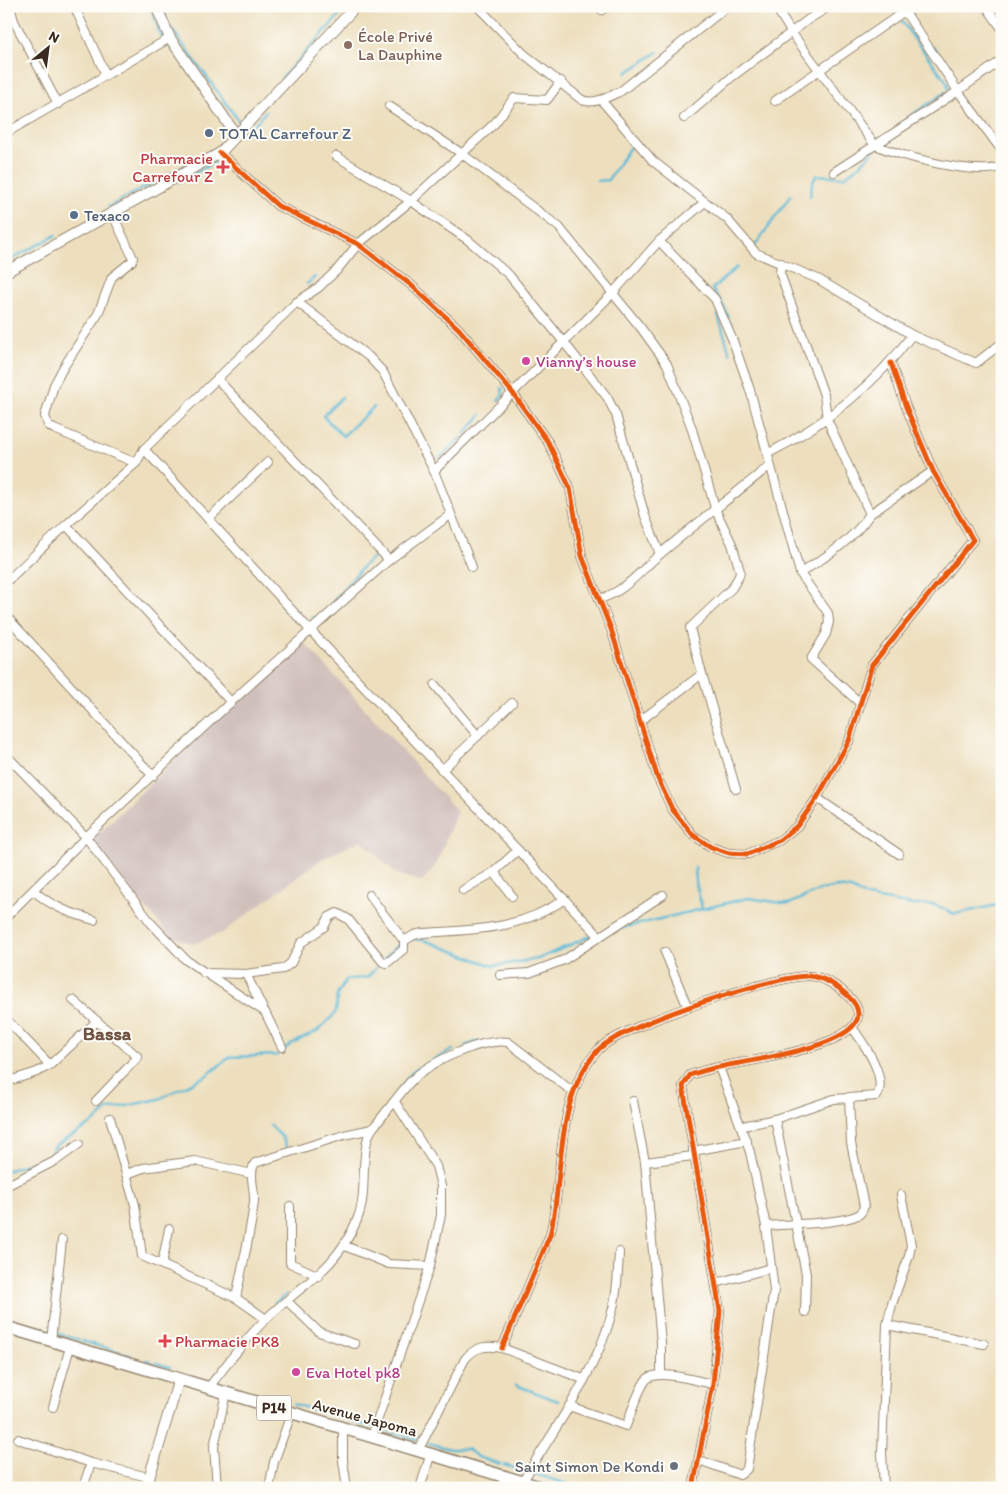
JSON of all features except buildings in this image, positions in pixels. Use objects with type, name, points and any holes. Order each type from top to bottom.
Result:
[{"type":"main road","points":[[156,6],[170,38],[236,136]]},
{"type":"main road","points":[[6,272],[220,153],[356,6]]},
{"type":"main road","name":"Avenue Japoma","points":[[6,1327],[292,1414],[419,1449],[543,1488]]},
{"type":"main road","points":[[147,1483],[179,1379]]},
{"type":"street","points":[[10,6],[10,22],[58,104]]},
{"type":"street","points":[[74,6],[106,75]]},
{"type":"street","points":[[477,6],[524,54],[585,101],[601,100],[621,91],[728,6]]},
{"type":"street","points":[[775,6],[791,32],[874,144],[888,152],[906,157],[972,169],[988,170],[1002,166]]},
{"type":"street","points":[[684,118],[733,76],[791,32],[830,6]]},
{"type":"street","points":[[775,101],[903,9],[912,6]]},
{"type":"street","points":[[986,6],[1002,29]]},
{"type":"street","points":[[903,9],[958,91],[1002,151]]},
{"type":"street","points":[[6,133],[170,38]]},
{"type":"street","points":[[834,172],[1002,60]]},
{"type":"street","points":[[6,582],[66,525],[136,463],[144,449],[297,302],[318,288],[358,244],[411,202],[495,123],[514,98],[547,100],[561,81]]},
{"type":"street","points":[[601,100],[653,161],[727,219],[756,253],[844,294],[912,335],[978,363],[1002,343]]},
{"type":"street","points":[[389,106],[461,153],[559,227],[646,335],[671,373],[691,426],[716,510],[732,544],[739,576],[732,588],[690,628],[736,788]]},
{"type":"street","points":[[220,153],[278,206],[358,244],[411,284],[459,329],[512,392],[548,442],[570,488],[582,556],[599,599],[658,779],[672,809],[693,835],[712,847],[729,853],[748,854],[766,848],[797,826],[817,798],[849,741],[869,674],[876,658],[973,540],[933,471],[906,407],[891,364]]},
{"type":"street","points":[[336,156],[468,240],[506,272],[563,341],[604,392],[616,415],[642,507],[660,554]]},
{"type":"street","points":[[434,471],[612,294],[659,241],[705,202]]},
{"type":"street","points":[[112,213],[133,258],[112,278],[98,314],[62,368],[48,403],[45,416],[48,425],[54,429],[136,463]]},
{"type":"street","points":[[659,241],[709,291],[719,306],[750,390],[769,466],[800,573],[828,613],[829,622],[822,642],[810,659],[861,704]]},
{"type":"street","points":[[781,263],[780,273],[824,395],[827,419],[870,514]]},
{"type":"street","points":[[297,302],[376,363],[383,372],[434,471],[472,568]]},
{"type":"street","points":[[767,454],[827,419],[891,364],[912,335]]},
{"type":"street","points":[[218,378],[389,560]]},
{"type":"street","points":[[144,449],[310,630],[599,936]]},
{"type":"street","points":[[208,519],[268,462]]},
{"type":"street","points":[[599,599],[612,595],[624,588],[660,554],[769,466]]},
{"type":"street","points":[[800,573],[838,550],[859,530],[870,514],[933,471]]},
{"type":"street","points":[[7,915],[86,837],[310,630],[389,560],[450,515]]},
{"type":"street","points":[[66,525],[231,702]]},
{"type":"street","points":[[6,616],[153,776]]},
{"type":"street","points":[[640,721],[702,674]]},
{"type":"street","points":[[436,685],[478,736]]},
{"type":"street","points":[[442,770],[512,703]]},
{"type":"street","points":[[6,755],[86,837],[151,923],[186,960],[202,973],[259,1007],[271,1020]]},
{"type":"street","points":[[817,798],[899,854]]},
{"type":"street","points":[[464,890],[494,872],[518,850]]},
{"type":"street","points":[[494,872],[512,896]]},
{"type":"street","points":[[34,890],[46,902],[62,911],[94,920]]},
{"type":"street","points":[[500,975],[529,972],[579,952],[599,936],[663,895]]},
{"type":"street","points":[[202,973],[246,974],[288,967],[298,946],[324,927],[329,917],[336,913],[348,918],[385,963],[404,949],[404,941],[369,896]]},
{"type":"street","points":[[404,941],[423,933],[507,926],[546,911],[565,899]]},
{"type":"street","points":[[665,952],[688,1008]]},
{"type":"street","points":[[246,974],[263,1009],[271,1020],[282,1047]]},
{"type":"street","points":[[502,1348],[550,1235],[554,1217],[560,1154],[573,1092],[590,1060],[605,1043],[622,1033],[723,995],[797,977],[812,976],[826,981],[853,1000],[858,1011],[857,1020],[852,1027],[822,1044],[690,1075],[683,1086],[716,1283],[720,1325],[713,1384],[693,1488]]},
{"type":"street","points":[[73,1000],[138,1057],[96,1101]]},
{"type":"street","points":[[6,1019],[50,1065]]},
{"type":"street","points":[[6,1082],[37,1072],[50,1065],[97,1021]]},
{"type":"street","points":[[742,1126],[775,1119],[826,1101],[849,1097],[875,1097],[879,1092],[878,1072],[873,1058],[852,1027]]},
{"type":"street","points":[[208,1388],[266,1319],[319,1276],[345,1246],[358,1218],[363,1199],[366,1145],[372,1129],[412,1080],[430,1067],[471,1047],[497,1040],[508,1042],[518,1047],[573,1092]]},
{"type":"street","points":[[699,1460],[740,1475],[747,1469],[773,1304],[766,1226],[747,1141],[718,1067]]},
{"type":"street","points":[[766,1226],[846,1218],[859,1215],[863,1211],[864,1206],[851,1143],[849,1097]]},
{"type":"street","points":[[372,1436],[430,1266],[441,1215],[441,1186],[436,1166],[395,1102]]},
{"type":"street","points":[[633,1102],[645,1162],[661,1343],[661,1374]]},
{"type":"street","points":[[110,1118],[127,1174],[139,1225],[141,1255],[236,1298],[266,1319]]},
{"type":"street","points":[[775,1119],[806,1284],[805,1312]]},
{"type":"street","points":[[236,1298],[252,1220],[254,1196],[252,1167],[258,1160],[275,1158],[290,1151],[372,1129]]},
{"type":"street","points":[[645,1162],[747,1141]]},
{"type":"street","points":[[6,1186],[57,1160],[79,1144]]},
{"type":"street","points":[[127,1174],[143,1168],[195,1161],[252,1174]]},
{"type":"street","points":[[884,1488],[882,1453],[887,1325],[892,1304],[910,1256],[911,1245],[901,1195]]},
{"type":"street","points":[[290,1206],[288,1260],[292,1265],[319,1276]]},
{"type":"street","points":[[162,1264],[169,1229]]},
{"type":"street","points":[[51,1341],[62,1240]]},
{"type":"street","points":[[345,1246],[389,1264],[430,1266]]},
{"type":"street","points":[[522,1481],[569,1406],[600,1347],[611,1317],[618,1286],[619,1252]]},
{"type":"street","points":[[716,1283],[771,1268]]},
{"type":"street","points":[[287,1301],[319,1332],[355,1344]]},
{"type":"street","points":[[887,1325],[984,1344]]},
{"type":"street","points":[[419,1449],[471,1352],[490,1346],[502,1348],[583,1379]]},
{"type":"street","points":[[53,1407],[70,1347]]},
{"type":"street","points":[[569,1406],[626,1426],[644,1384],[652,1376],[661,1374],[713,1384]]},
{"type":"street","points":[[217,1488],[214,1447],[226,1393]]},
{"type":"street","points":[[269,1488],[274,1462],[292,1414]]},
{"type":"street","points":[[343,1428],[343,1461],[347,1488]]},
{"type":"street","points":[[18,1439],[147,1483]]},
{"type":"street","points":[[420,1488],[431,1453]]},
{"type":"street","points":[[83,1488],[91,1463]]},
{"type":"shaded area","points":[[305,643],[457,811],[437,863],[422,882],[395,873],[361,840],[322,859],[222,933],[193,944],[170,936],[90,842],[227,709]]},
{"type":"waterway","points":[[151,6],[158,29],[164,39]]},
{"type":"waterway","points":[[163,6],[166,16]]},
{"type":"waterway","points":[[281,79],[348,6]]},
{"type":"waterway","points":[[891,6],[896,13]]},
{"type":"waterway","points":[[899,17],[918,44]]},
{"type":"waterway","points":[[171,28],[241,124]]},
{"type":"waterway","points":[[166,41],[173,51]]},
{"type":"waterway","points":[[919,45],[947,82],[948,88]]},
{"type":"waterway","points":[[933,47],[948,68]]},
{"type":"waterway","points":[[626,73],[658,52]]},
{"type":"waterway","points":[[976,72],[985,66]]},
{"type":"waterway","points":[[912,115],[946,92]]},
{"type":"waterway","points":[[254,125],[266,111]]},
{"type":"waterway","points":[[902,123],[908,118]]},
{"type":"waterway","points":[[597,181],[608,180],[630,147]]},
{"type":"waterway","points":[[810,196],[812,183],[817,175],[844,177],[859,166],[874,150]]},
{"type":"waterway","points":[[108,207],[200,158]]},
{"type":"waterway","points":[[179,182],[215,162]]},
{"type":"waterway","points":[[754,247],[791,195]]},
{"type":"waterway","points":[[6,262],[56,235]]},
{"type":"waterway","points":[[722,303],[712,289],[737,267]]},
{"type":"waterway","points":[[307,284],[315,277]]},
{"type":"waterway","points":[[723,305],[729,317]]},
{"type":"waterway","points":[[719,314],[730,354]]},
{"type":"waterway","points":[[730,322],[762,407]]},
{"type":"waterway","points":[[498,400],[503,395],[502,388]]},
{"type":"waterway","points":[[342,397],[323,416],[343,436],[374,407]]},
{"type":"waterway","points":[[465,434],[481,415]]},
{"type":"waterway","points":[[440,458],[461,438]]},
{"type":"waterway","points":[[312,618],[319,618],[365,564],[375,556]]},
{"type":"waterway","points":[[695,867],[696,883],[702,908]]},
{"type":"waterway","points":[[618,929],[748,898],[789,904],[820,890],[838,887],[851,889],[867,897],[913,905],[933,904],[955,914],[1002,904]]},
{"type":"waterway","points":[[412,939],[424,940],[493,966],[538,959],[595,934]]},
{"type":"waterway","points":[[6,1171],[47,1158],[56,1145],[93,1123],[107,1110],[159,1099],[206,1076],[230,1057],[278,1055],[291,1044],[317,1031],[331,1018],[336,1012],[337,995],[346,980],[368,977],[395,947],[402,942]]},
{"type":"waterway","points":[[465,1046],[479,1041]]},
{"type":"waterway","points":[[396,1094],[413,1071],[453,1050]]},
{"type":"waterway","points":[[270,1125],[282,1137],[288,1151]]},
{"type":"waterway","points":[[363,1145],[364,1133]]},
{"type":"waterway","points":[[275,1303],[287,1294]]},
{"type":"waterway","points":[[6,1318],[79,1340]]},
{"type":"waterway","points":[[82,1341],[130,1355]]},
{"type":"waterway","points":[[146,1360],[152,1362]]},
{"type":"waterway","points":[[156,1363],[170,1367]]},
{"type":"waterway","points":[[516,1385],[558,1401]]},
{"type":"waterway","points":[[293,1404],[329,1414]]},
{"type":"waterway","points":[[332,1415],[371,1427]]},
{"type":"waterway","points":[[376,1428],[418,1440]]},
{"type":"waterway","points":[[429,1443],[450,1449],[466,1449]]},
{"type":"waterway","points":[[467,1449],[478,1457],[500,1464]]},
{"type":"waterway","points":[[504,1465],[518,1469]]},
{"type":"waterway","points":[[535,1474],[580,1488]]},
{"type":"cycle path","points":[[220,153],[278,206],[358,244],[411,285],[459,329],[512,392],[548,442],[570,488],[582,556],[611,629],[658,779],[672,809],[693,835],[711,847],[729,853],[748,854],[780,840],[797,826],[817,798],[849,741],[872,665],[973,540],[933,471],[906,407],[891,363]]},
{"type":"cycle path","points":[[502,1348],[550,1235],[555,1212],[567,1115],[574,1092],[584,1070],[598,1050],[635,1028],[665,1016],[765,984],[810,976],[830,982],[839,988],[847,995],[858,1012],[853,1026],[836,1038],[783,1055],[719,1067],[690,1075],[683,1086],[720,1311],[713,1384],[693,1488]]},
{"type":"place","name":"École Privé La Dauphine","points":[[348,45]]},
{"type":"place","name":"TOTAL Carrefour Z","points":[[209,133]]},
{"type":"place","name":"Pharmacie Carrefour Z","points":[[223,167]]},
{"type":"place","name":"Texaco","points":[[74,215]]},
{"type":"place","name":"Vianny’s house","points":[[526,361]]},
{"type":"place","name":"Pharmacie PK8","points":[[165,1341]]},
{"type":"place","name":"Eva Hotel pk8","points":[[296,1372]]},
{"type":"place","name":"Saint Simon De Kondi","points":[[674,1466]]},
{"type":"district","name":"Bassa","points":[[107,1033]]}]
